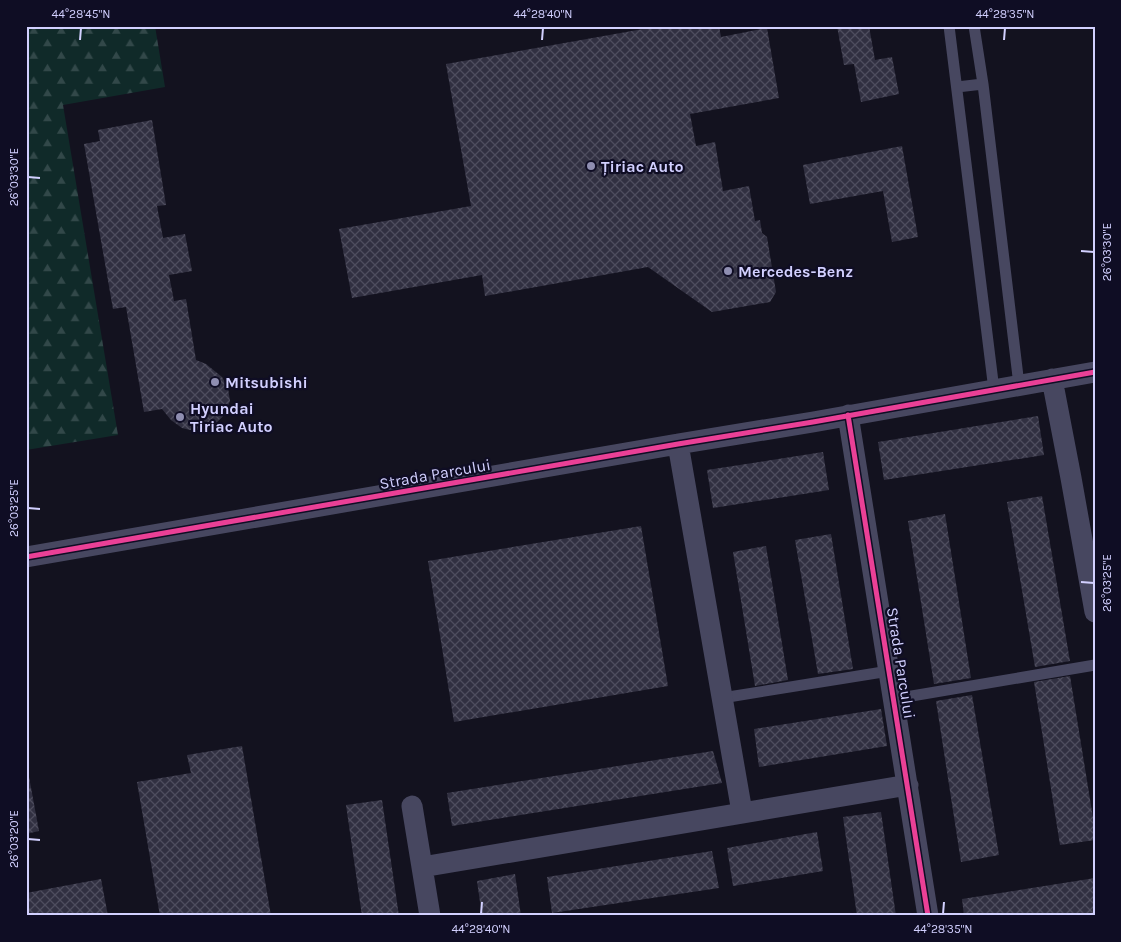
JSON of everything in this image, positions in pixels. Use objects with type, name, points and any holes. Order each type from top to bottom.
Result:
[{"type":"street","name":"Strada Parcului","points":[[26,556],[1095,372]]},
{"type":"street","points":[[1052,379],[1095,612]]},
{"type":"street","name":"Strada Parcului","points":[[848,415],[928,916]]},
{"type":"street","points":[[678,444],[742,812]]},
{"type":"street","points":[[422,867],[908,785]]},
{"type":"street","points":[[412,806],[430,916]]},
{"type":"lane","points":[[949,26],[994,390]]},
{"type":"lane","points":[[974,26],[983,84],[1019,385]]},
{"type":"lane","points":[[957,87],[983,84]]},
{"type":"lane","points":[[894,699],[1095,665]]},
{"type":"lane","points":[[722,698],[889,671]]},
{"type":"green space","points":[[26,26],[155,26],[165,87],[63,105],[118,435],[26,450]]},
{"type":"building","name":"Țiriac Auto","points":[[660,26],[719,26],[721,37],[767,28],[779,98],[690,114],[696,146],[715,142],[723,191],[749,186],[755,221],[760,220],[762,233],[767,237],[776,292],[770,302],[712,312],[648,267],[485,296],[482,275],[352,298],[339,229],[471,206],[446,64]]},
{"type":"building","points":[[837,26],[869,26],[875,60],[892,57],[899,94],[861,102],[854,64],[844,65]]},
{"type":"building","points":[[152,120],[166,205],[157,206],[163,238],[185,234],[192,271],[169,275],[174,301],[186,299],[196,360],[206,364],[222,377],[228,388],[230,401],[224,415],[214,425],[202,430],[182,428],[171,420],[162,409],[144,412],[126,307],[113,309],[84,144],[100,141],[98,130]]},
{"type":"building","points":[[902,146],[918,237],[892,242],[883,191],[810,204],[803,165]]},
{"type":"building","points":[[1038,416],[1044,455],[884,480],[878,442]]},
{"type":"building","points":[[823,452],[829,490],[713,508],[707,470]]},
{"type":"building","points":[[1042,496],[1070,661],[1035,667],[1007,502]]},
{"type":"building","points":[[945,514],[971,678],[934,684],[908,521]]},
{"type":"building","points":[[641,526],[668,686],[454,722],[428,561]]},
{"type":"building","points":[[831,534],[853,669],[818,674],[795,540]]},
{"type":"building","points":[[766,546],[788,680],[755,686],[733,552]]},
{"type":"building","points":[[1070,676],[1095,830],[1095,840],[1060,845],[1034,682]]},
{"type":"building","points":[[972,695],[999,855],[961,862],[936,701]]},
{"type":"building","points":[[881,709],[887,746],[759,767],[754,729]]},
{"type":"building","points":[[242,746],[271,916],[160,916],[137,782],[191,773],[187,755]]},
{"type":"building","points":[[713,751],[722,783],[452,826],[447,793]]},
{"type":"building","points":[[26,766],[39,831],[26,834]]},
{"type":"building","points":[[382,800],[399,916],[362,916],[346,805]]},
{"type":"building","points":[[881,812],[896,916],[857,916],[843,817]]},
{"type":"building","points":[[817,832],[823,871],[733,886],[727,848]]},
{"type":"building","points":[[712,851],[719,888],[552,913],[547,877]]},
{"type":"building","points":[[515,874],[521,916],[482,916],[477,881]]},
{"type":"building","points":[[1095,878],[1095,914],[1084,916],[964,916],[962,899]]},
{"type":"building","points":[[101,879],[108,916],[26,916],[26,893]]},
{"type":"cycle path","points":[[26,557],[1095,372]]},
{"type":"cycle path","points":[[848,415],[928,916]]},
{"type":"place","name":"Țiriac Auto","points":[[591,166]]},
{"type":"place","name":"Mercedes-Benz","points":[[728,271]]},
{"type":"place","name":"Mitsubishi","points":[[215,382]]},
{"type":"place","name":"Hyundai Tiriac Auto","points":[[180,417]]}]
